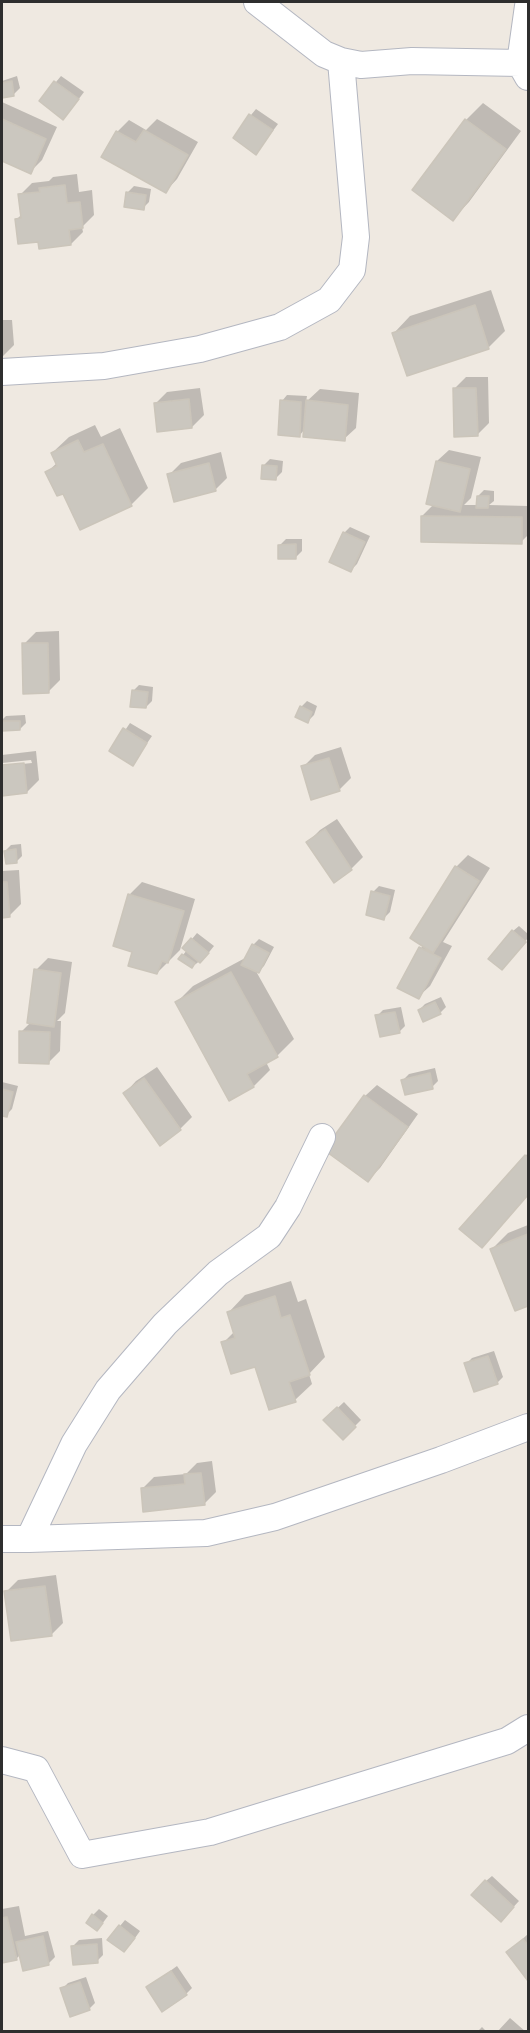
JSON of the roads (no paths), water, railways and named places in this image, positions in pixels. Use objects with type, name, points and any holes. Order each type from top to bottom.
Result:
[{"type":"street","points":[[257,2],[324,54],[341,61],[361,65],[412,61],[524,70],[528,6]]},
{"type":"street","points":[[2,372],[104,366],[200,349],[280,327],[329,300],[352,270],[356,237],[341,61]]},
{"type":"street","points":[[29,1539],[74,1444],[108,1390],[165,1324],[218,1273],[269,1236],[288,1207],[322,1137]]},
{"type":"street","points":[[2,1539],[206,1533],[264,1520],[441,1460],[528,1427]]},
{"type":"street","points":[[2,1760],[36,1769],[82,1855],[210,1832],[507,1741],[528,1728]]}]
